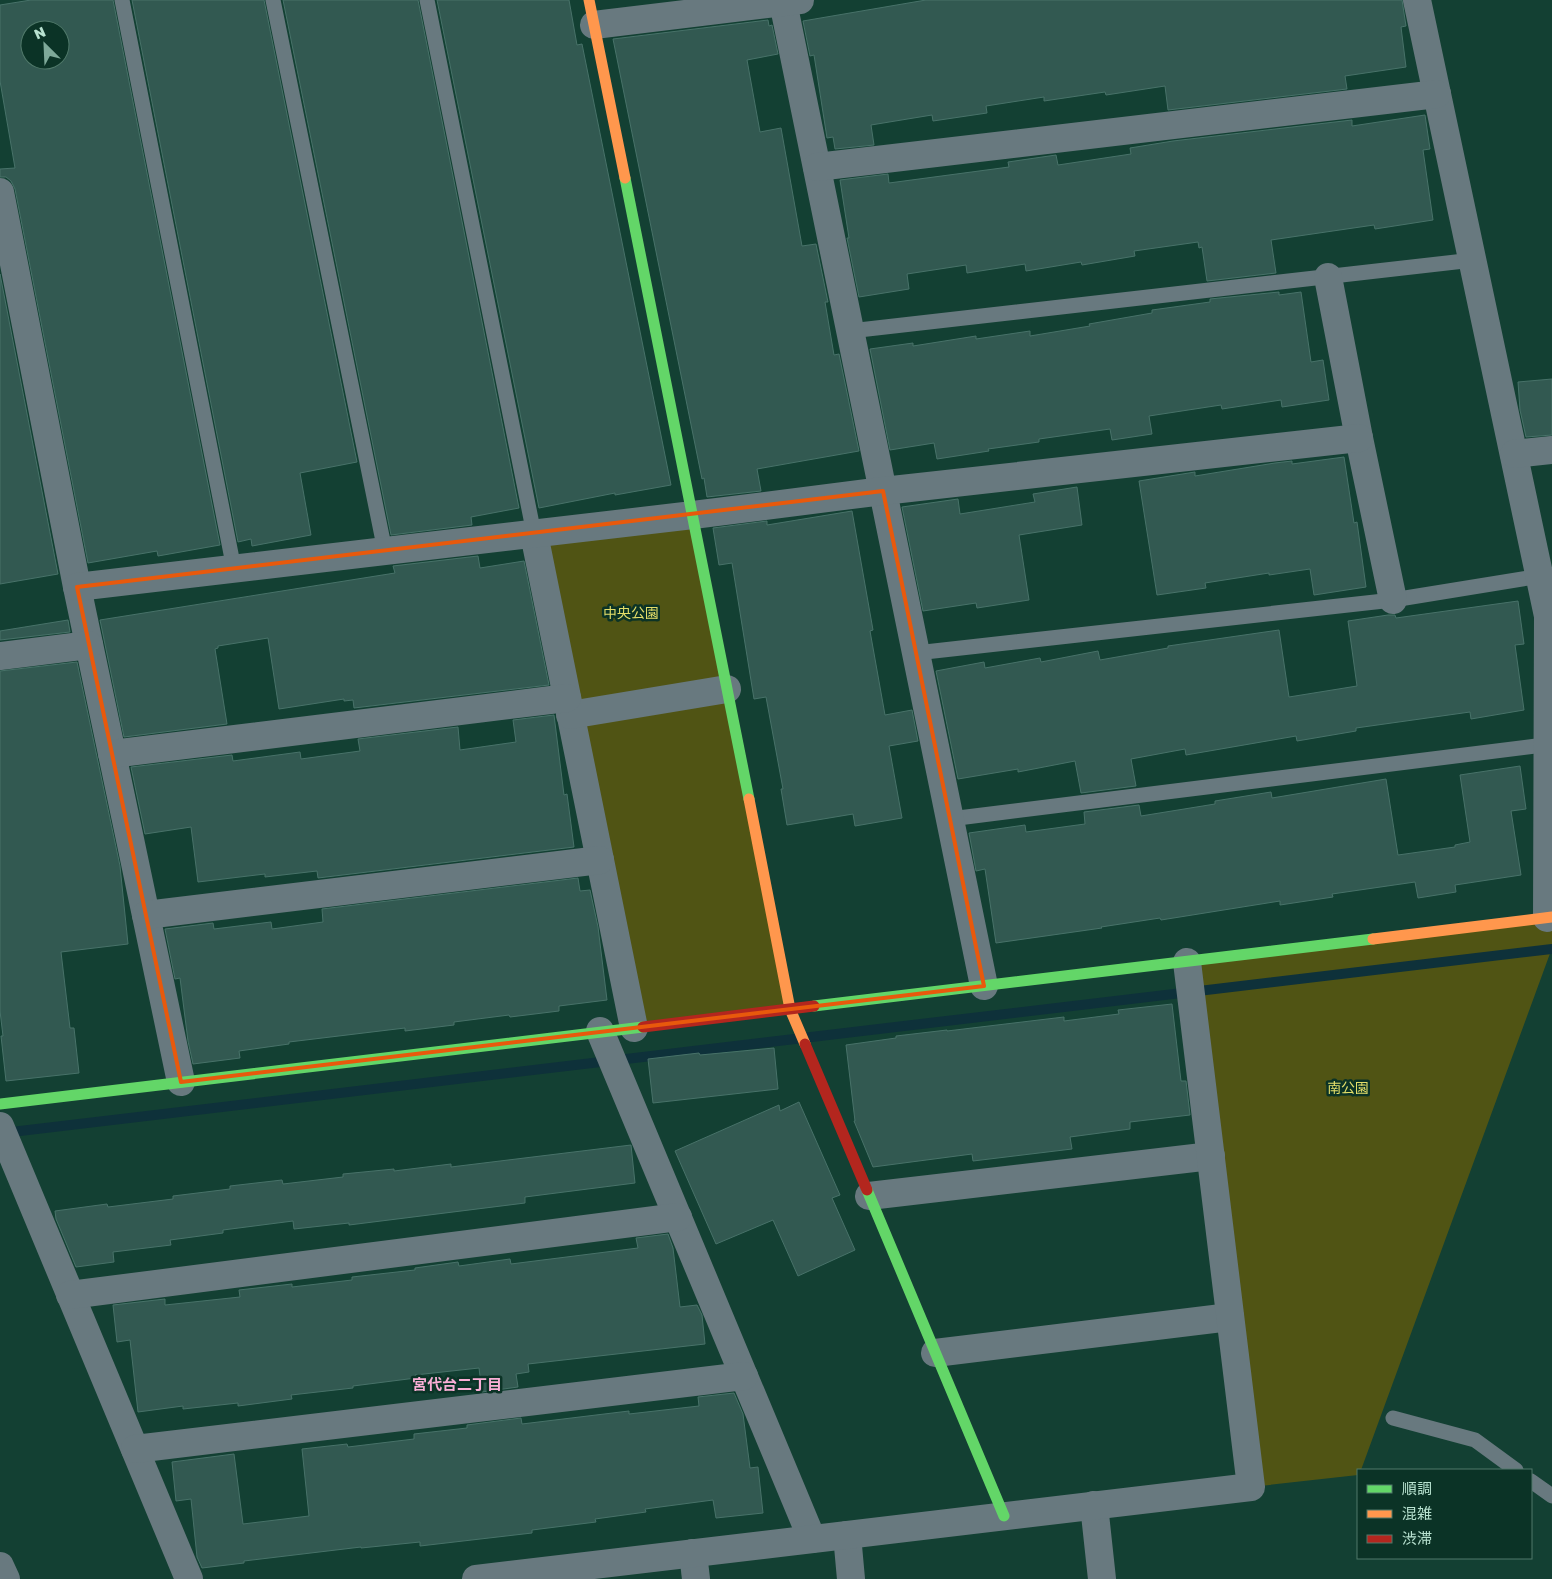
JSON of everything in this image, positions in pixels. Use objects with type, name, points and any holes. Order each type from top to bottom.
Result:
[{"type":"street","points":[[0,1104],[1550,918],[1550,616],[1417,0]]},
{"type":"street","points":[[984,986],[817,167],[792,1],[592,12],[728,689],[790,1009],[1004,1516]]},
{"type":"street","points":[[817,167],[1437,94]]},
{"type":"street","points":[[1,206],[77,587],[181,1082]]},
{"type":"street","points":[[1328,277],[1393,600]]},
{"type":"street","points":[[77,587],[883,491],[1359,438]]},
{"type":"street","points":[[1514,454],[1552,450]]},
{"type":"street","points":[[534,534],[634,1028]]},
{"type":"street","points":[[0,656],[89,645]]},
{"type":"street","points":[[112,754],[728,689]]},
{"type":"street","points":[[146,915],[600,860]]},
{"type":"street","points":[[476,1579],[694,1566],[812,1539],[1252,1487],[1187,962]]},
{"type":"street","points":[[600,1031],[812,1539]]},
{"type":"street","points":[[0,1126],[189,1579]]},
{"type":"street","points":[[869,1196],[1211,1156]]},
{"type":"street","points":[[70,1294],[678,1217]]},
{"type":"street","points":[[935,1353],[1230,1317]]},
{"type":"street","points":[[134,1449],[744,1376]]},
{"type":"street","points":[[1094,1505],[1102,1579]]},
{"type":"street","points":[[847,1535],[851,1579]]},
{"type":"street","points":[[0,1566],[6,1579]]},
{"type":"lane","points":[[122,0],[234,569]]},
{"type":"lane","points":[[273,0],[385,551]]},
{"type":"lane","points":[[427,0],[534,534]]},
{"type":"lane","points":[[850,331],[1473,260]]},
{"type":"lane","points":[[916,653],[1393,600],[1540,576]]},
{"type":"lane","points":[[950,819],[1550,744]]},
{"type":"lane","points":[[1393,1418],[1475,1440],[1515,1469]]},
{"type":"lane","points":[[1532,1482],[1552,1496]]},
{"type":"highlighted area","points":[[883,491],[984,986],[181,1082],[77,587]]},
{"type":"green space","name":"中央公園","points":[[693,515],[790,1009],[634,1028],[534,534]]},
{"type":"green space","name":"南公園","points":[[1552,916],[1552,948],[1361,1469],[1357,1469],[1357,1475],[1251,1487],[1187,962]]},
{"type":"building","points":[[31,0],[113,0],[220,545],[158,556],[157,551],[88,563],[15,189],[11,181],[6,177],[0,177],[0,169],[15,168],[0,81],[0,5]]},
{"type":"building","points":[[132,0],[264,0],[357,462],[300,473],[311,535],[252,546],[251,539],[238,542]]},
{"type":"building","points":[[283,0],[418,0],[519,508],[471,517],[472,525],[391,535]]},
{"type":"building","points":[[437,0],[569,0],[577,45],[582,44],[671,485],[615,495],[615,493],[539,508]]},
{"type":"building","points":[[926,0],[1402,0],[1406,26],[1401,27],[1406,67],[1345,76],[1347,89],[1168,110],[1165,86],[1106,95],[1105,92],[1044,101],[1044,97],[986,106],[987,113],[933,121],[932,115],[871,125],[874,145],[835,149],[833,137],[827,138],[814,55],[810,56],[803,21]]},
{"type":"building","points":[[768,20],[769,26],[772,25],[778,54],[747,60],[760,132],[781,128],[802,246],[816,244],[828,302],[825,302],[834,355],[839,354],[859,451],[757,469],[761,491],[707,497],[613,39]]},
{"type":"building","points":[[1425,115],[1430,149],[1423,150],[1433,220],[1375,229],[1374,225],[1271,240],[1276,273],[1207,281],[1202,247],[1199,248],[1198,242],[1134,251],[1135,256],[1082,265],[1081,262],[1026,271],[1025,264],[967,273],[966,265],[907,274],[909,289],[859,297],[847,238],[849,238],[840,180],[888,174],[889,183],[1009,167],[1008,162],[1056,155],[1058,165],[1131,154],[1130,148],[1173,141],[1352,120],[1352,126]]},
{"type":"building","points":[[0,274],[58,574],[0,584]]},
{"type":"building","points":[[1279,292],[1279,295],[1301,292],[1311,362],[1323,360],[1329,400],[1282,407],[1281,400],[1222,409],[1221,405],[1149,416],[1152,434],[1112,440],[1110,429],[1039,439],[1039,442],[937,459],[934,443],[890,450],[870,349],[913,343],[913,346],[976,336],[976,339],[1030,331],[1030,336],[1152,313],[1152,310],[1210,302],[1210,299]]},
{"type":"building","points":[[1552,379],[1552,435],[1526,437],[1520,410],[1518,382]]},
{"type":"building","points":[[1344,457],[1354,523],[1357,522],[1366,587],[1314,595],[1310,569],[1205,583],[1206,588],[1157,595],[1139,481],[1195,472],[1195,476],[1275,463],[1292,461],[1292,464]]},
{"type":"building","points":[[1077,487],[1082,525],[1019,535],[1029,600],[977,608],[976,603],[923,611],[902,507],[958,499],[960,514],[1035,502],[1033,494]]},
{"type":"building","points":[[852,511],[873,630],[870,631],[885,715],[912,710],[918,741],[889,746],[902,818],[855,826],[853,814],[787,825],[781,789],[783,789],[766,697],[754,699],[732,563],[719,565],[713,528],[767,521],[767,525]]},
{"type":"building","points":[[478,556],[480,568],[524,561],[549,685],[354,708],[353,700],[344,701],[344,699],[279,709],[268,638],[218,646],[215,649],[227,724],[124,737],[100,620],[395,573],[393,566]]},
{"type":"building","points":[[1518,601],[1524,644],[1515,645],[1524,710],[1471,719],[1470,712],[1356,728],[1356,731],[1297,741],[1296,736],[1186,755],[1185,749],[1131,759],[1136,786],[1081,793],[1075,761],[1018,772],[1018,769],[958,779],[936,671],[984,662],[985,668],[1040,658],[1041,662],[1098,651],[1100,660],[1168,648],[1168,646],[1279,630],[1289,697],[1357,686],[1348,621],[1388,615],[1395,615],[1396,618]]},
{"type":"building","points":[[68,620],[70,632],[0,640],[0,631]]},
{"type":"building","points":[[77,662],[120,866],[128,944],[61,952],[70,1028],[74,1028],[79,1073],[6,1081],[0,1011],[0,671]]},
{"type":"building","points":[[554,715],[564,795],[567,794],[574,847],[318,878],[317,871],[265,877],[265,874],[198,882],[191,827],[145,834],[131,767],[232,755],[233,761],[300,752],[301,759],[360,751],[358,739],[458,727],[460,750],[516,742],[513,720]]},
{"type":"building","points":[[1520,766],[1526,809],[1511,811],[1521,875],[1455,885],[1456,892],[1418,898],[1415,882],[1332,894],[1333,897],[1280,905],[1280,901],[996,943],[985,869],[976,871],[969,833],[1025,825],[1026,832],[1085,824],[1084,812],[1139,805],[1141,816],[1215,804],[1215,801],[1271,792],[1272,798],[1386,779],[1398,855],[1455,847],[1455,845],[1470,842],[1460,775]]},
{"type":"building","points":[[578,878],[580,891],[590,890],[598,927],[607,1000],[559,1006],[559,1011],[454,1022],[454,1025],[405,1031],[405,1028],[289,1042],[289,1044],[239,1051],[240,1058],[193,1064],[188,1041],[180,978],[175,979],[165,929],[213,923],[214,929],[271,922],[272,929],[323,922],[322,909]]},
{"type":"building","points":[[1172,1004],[1181,1081],[1186,1081],[1190,1115],[1130,1122],[1130,1129],[1070,1137],[1072,1149],[973,1161],[972,1154],[873,1167],[854,1121],[846,1045],[896,1038],[896,1036],[1064,1017],[1064,1021],[1119,1014],[1118,1010]]},
{"type":"building","points":[[774,1048],[778,1089],[653,1103],[648,1059],[699,1053],[700,1055]]},
{"type":"building","points":[[799,1102],[840,1195],[832,1198],[855,1250],[798,1276],[773,1220],[716,1244],[675,1151],[779,1105],[780,1111]]},
{"type":"building","points":[[631,1145],[635,1183],[525,1197],[525,1203],[349,1225],[349,1223],[294,1229],[293,1221],[223,1230],[223,1233],[170,1240],[171,1245],[113,1252],[114,1262],[76,1267],[56,1219],[55,1211],[107,1204],[108,1207],[173,1199],[173,1196],[230,1189],[230,1186],[282,1180],[283,1184],[343,1177],[343,1174],[394,1169],[394,1171],[451,1164],[451,1167]]},
{"type":"building","points":[[668,1234],[673,1248],[680,1307],[697,1305],[702,1315],[705,1344],[528,1364],[529,1372],[516,1374],[518,1387],[482,1392],[479,1368],[415,1375],[416,1378],[291,1395],[292,1399],[238,1406],[238,1403],[183,1409],[183,1406],[138,1412],[130,1340],[117,1342],[113,1305],[165,1299],[165,1305],[240,1297],[239,1290],[292,1284],[292,1287],[352,1280],[352,1277],[415,1270],[415,1268],[458,1262],[459,1266],[510,1259],[511,1264],[638,1248],[636,1238]]},
{"type":"building","points":[[734,1393],[743,1414],[750,1468],[758,1467],[763,1513],[716,1518],[713,1500],[645,1509],[646,1512],[595,1519],[596,1522],[532,1530],[532,1533],[420,1546],[420,1542],[361,1547],[202,1568],[197,1557],[191,1499],[176,1501],[172,1462],[234,1454],[243,1524],[309,1516],[302,1449],[347,1444],[348,1447],[414,1439],[414,1434],[467,1428],[467,1425],[521,1418],[522,1424],[629,1411],[629,1414],[699,1406],[698,1397]]},
{"type":"waterway","points":[[3,1133],[1552,949]]},
{"type":"traffic: fast","points":[[625,178],[749,799]]},
{"type":"traffic: fast","points":[[814,1006],[1373,939]]},
{"type":"traffic: fast","points":[[0,1104],[643,1027]]},
{"type":"traffic: fast","points":[[867,1190],[1004,1516]]},
{"type":"traffic: slow","points":[[589,0],[625,178]]},
{"type":"traffic: slow","points":[[749,799],[790,1009],[805,1044]]},
{"type":"traffic: slow","points":[[1373,939],[1552,917]]},
{"type":"traffic: jam","points":[[643,1027],[814,1006]]},
{"type":"traffic: jam","points":[[805,1044],[867,1190]]},
{"type":"district","name":"宮代台二丁目","points":[[457,1384]]}]
